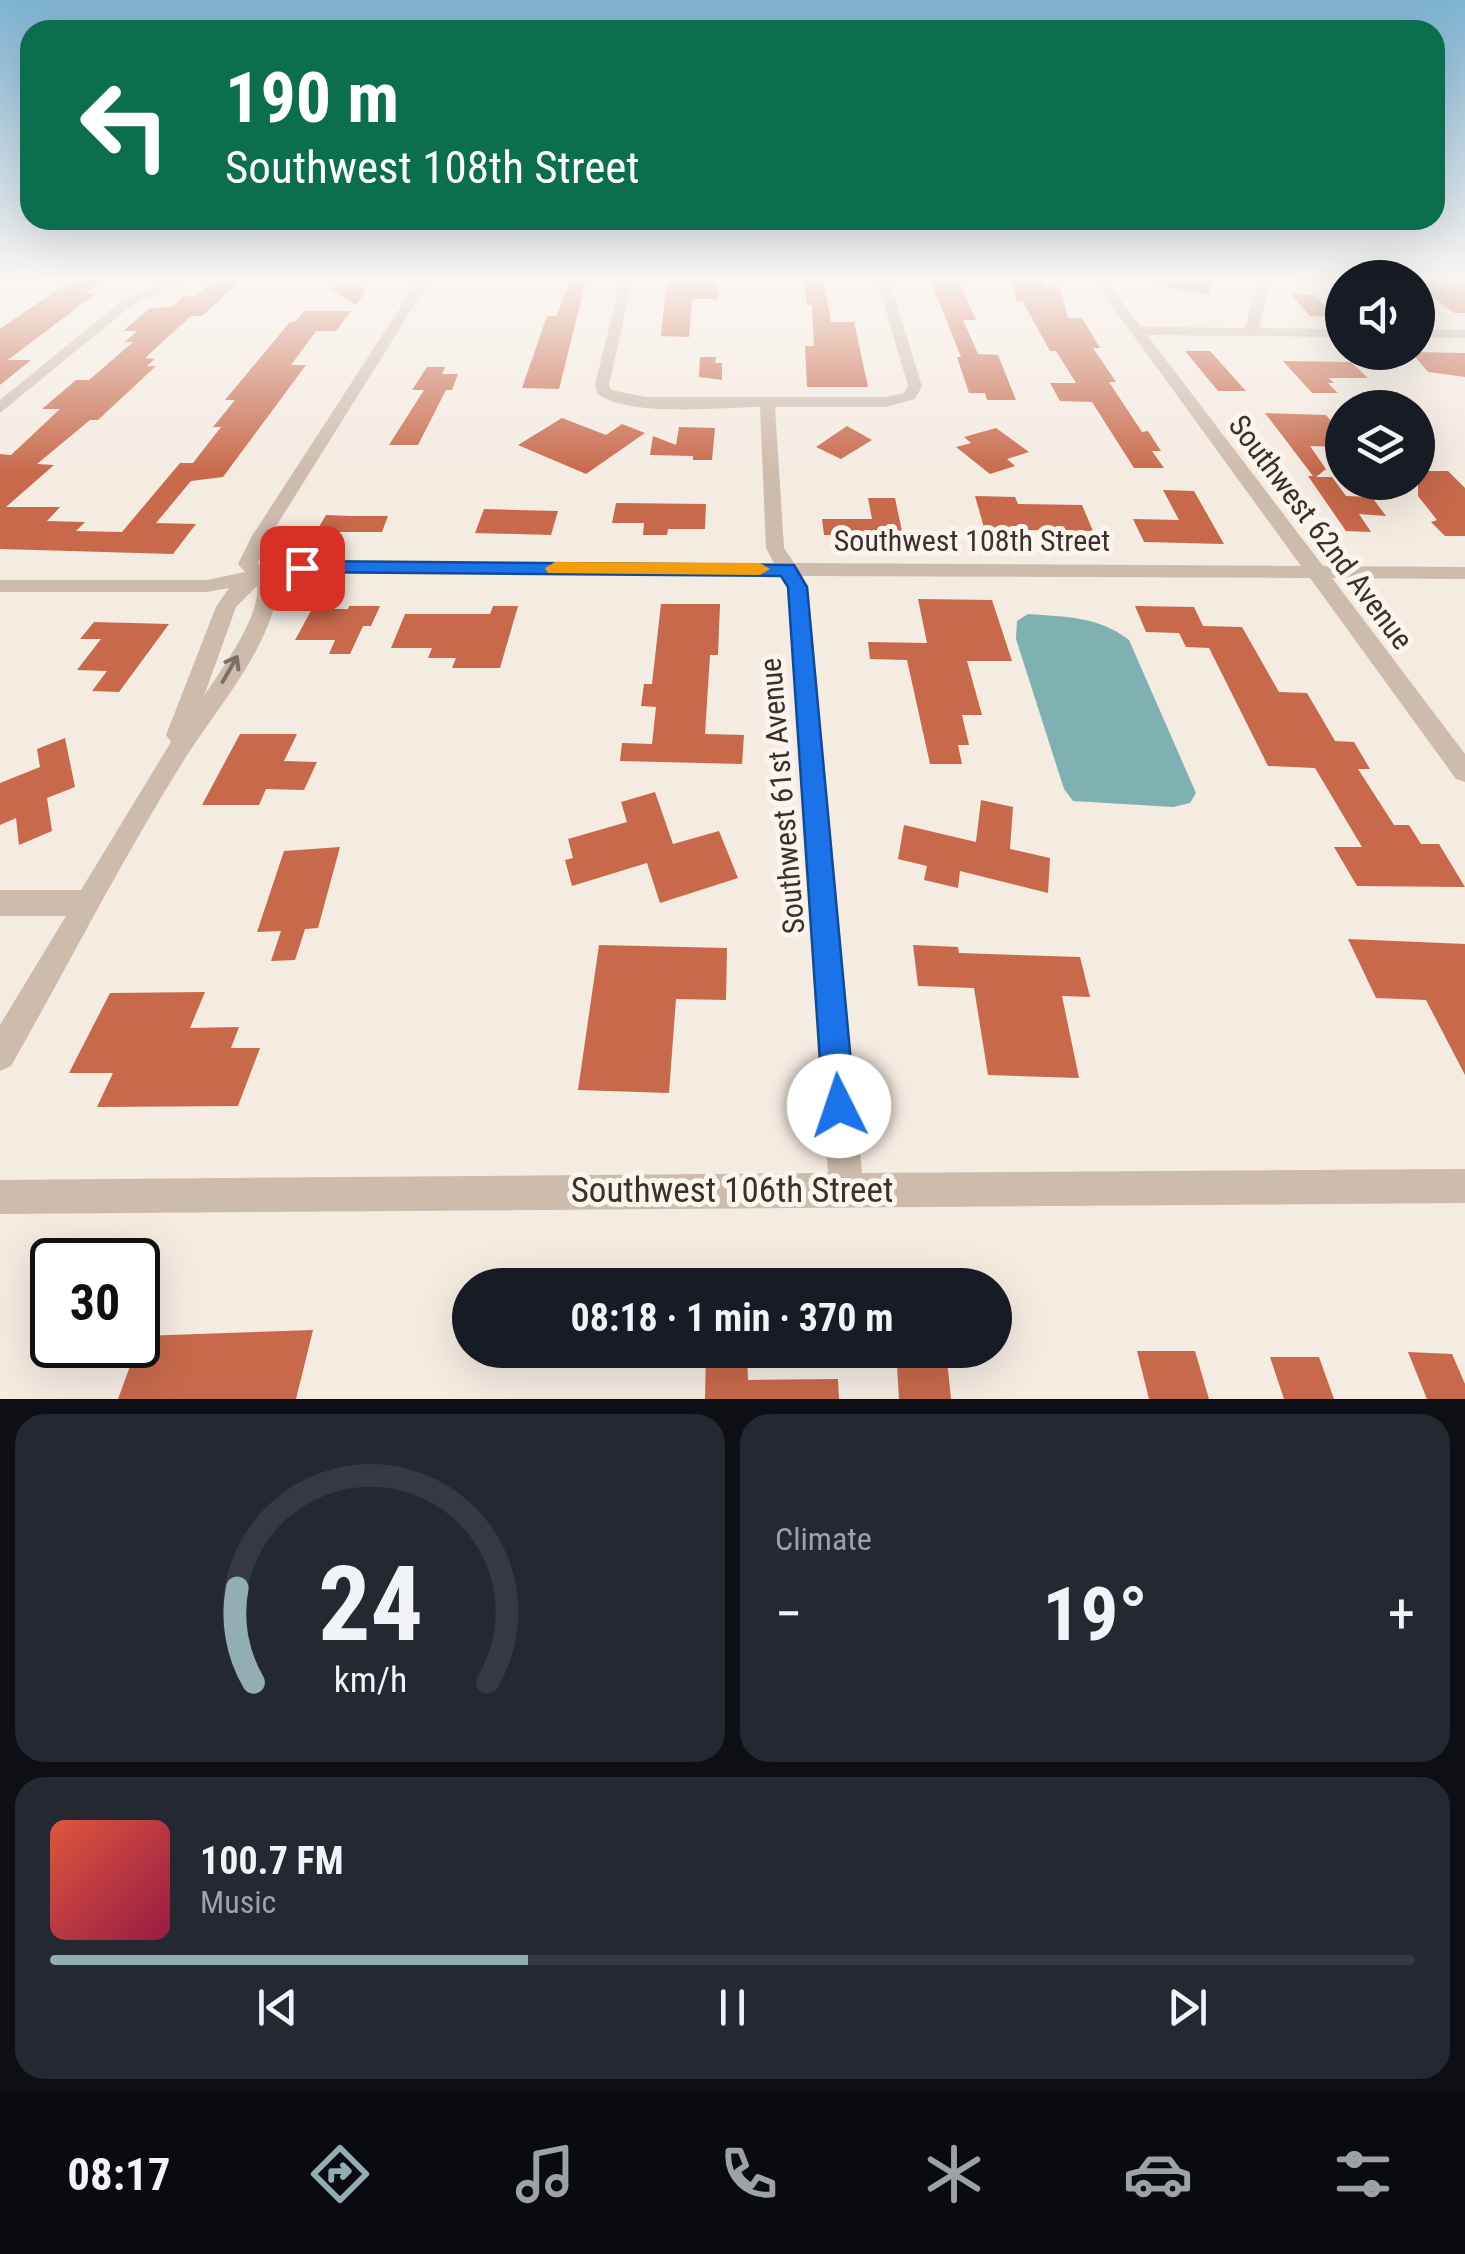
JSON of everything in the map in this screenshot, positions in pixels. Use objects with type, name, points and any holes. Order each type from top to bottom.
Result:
[{"type":"street","points":[[0,408],[79,342]]},
{"type":"street","points":[[0,1055],[265,607],[269,588],[248,564],[261,536],[384,342]]},
{"type":"street","points":[[612,342],[602,385],[608,396],[632,402],[886,402],[910,396],[915,386],[902,342]]},
{"type":"street","name":"Southwest 62nd Avenue","points":[[1145,342],[1465,772]]},
{"type":"street","name":"Southwest 61st Avenue","points":[[767,402],[775,548],[798,587],[846,1189]]},
{"type":"street","name":"Southwest 108th Street","points":[[0,586],[208,586],[302,568],[1465,573]]},
{"type":"street","points":[[177,751],[178,732],[226,607],[232,596],[256,576]]},
{"type":"street","points":[[0,904],[88,903]]},
{"type":"street","name":"Southwest 106th Street","points":[[0,1197],[1465,1186]]},
{"type":"water","points":[[1028,614],[1093,622],[1129,640],[1196,793],[1190,803],[1173,807],[1073,801],[1064,789],[1016,639],[1017,621]]},
{"type":"building","points":[[0,342],[31,342],[8,360],[31,360],[0,385]]},
{"type":"building","points":[[133,342],[162,342],[145,358],[155,359],[147,366],[156,366],[98,420],[90,420],[37,464],[54,465],[6,507],[60,507],[47,521],[85,522],[76,531],[122,532],[180,463],[193,463],[221,427],[213,427],[235,400],[225,400],[273,342],[308,342],[291,365],[306,365],[223,477],[191,481],[156,523],[196,524],[173,554],[0,549],[0,454],[11,455],[60,409],[42,409],[76,380],[89,380]]},
{"type":"building","points":[[538,342],[571,342],[559,389],[522,388]]},
{"type":"building","points":[[814,342],[858,342],[868,387],[807,387],[805,346],[814,346]]},
{"type":"building","points":[[955,342],[973,342],[978,354],[998,355],[1016,400],[987,400],[985,393],[969,393],[957,357],[961,357]]},
{"type":"building","points":[[1045,342],[1097,342],[1100,348],[1093,348],[1116,382],[1109,382],[1142,432],[1148,431],[1161,451],[1152,451],[1164,468],[1134,468],[1092,402],[1060,401],[1050,383],[1076,383],[1056,351],[1050,351]]},
{"type":"building","points":[[1185,351],[1210,351],[1246,391],[1218,391]]},
{"type":"building","points":[[1435,352],[1465,353],[1465,377],[1428,372],[1435,370]]},
{"type":"building","points":[[700,357],[716,357],[715,363],[722,363],[722,380],[699,377]]},
{"type":"building","points":[[1283,361],[1325,362],[1325,370],[1360,370],[1368,378],[1329,378],[1334,383],[1328,383],[1335,390],[1312,393]]},
{"type":"building","points":[[427,367],[445,367],[442,374],[458,374],[452,390],[446,390],[418,445],[389,445],[424,390],[412,390]]},
{"type":"building","points":[[1265,413],[1325,415],[1325,446],[1310,446],[1325,468],[1316,477],[1325,477],[1325,500],[1374,500],[1386,516],[1359,514],[1371,532],[1346,531],[1308,476],[1313,476]]},
{"type":"building","points":[[562,418],[606,435],[622,424],[645,433],[586,474],[518,445]]},
{"type":"building","points":[[847,426],[872,440],[841,459],[816,447]]},
{"type":"building","points":[[679,427],[715,428],[712,460],[650,455],[653,436],[676,445]]},
{"type":"building","points":[[996,428],[1029,452],[1007,459],[1015,466],[990,474],[956,447],[971,443],[964,437]]},
{"type":"building","points":[[1435,471],[1448,471],[1465,488],[1465,536],[1445,536],[1431,522],[1437,520],[1421,500],[1435,500]]},
{"type":"building","points":[[1163,490],[1194,491],[1224,544],[1144,542],[1133,519],[1179,520]]},
{"type":"building","points":[[975,496],[1015,497],[1018,504],[1082,505],[1093,531],[1012,530],[1015,538],[987,538]]},
{"type":"building","points":[[868,498],[895,498],[903,536],[824,535],[822,519],[872,519]]},
{"type":"building","points":[[616,503],[706,504],[705,529],[668,529],[667,535],[643,535],[644,523],[612,523]]},
{"type":"building","points":[[484,509],[558,511],[551,535],[475,533]]},
{"type":"building","points":[[326,515],[388,516],[382,532],[316,532]]},
{"type":"building","points":[[918,599],[992,600],[1012,661],[967,661],[982,715],[962,715],[969,745],[958,745],[962,764],[930,764],[907,660],[870,659],[868,642],[927,643]]},
{"type":"building","points":[[661,604],[720,604],[718,655],[710,655],[705,734],[744,735],[742,764],[620,761],[622,743],[652,744],[656,707],[641,706],[644,684],[652,684]]},
{"type":"building","points":[[380,606],[371,626],[363,626],[350,654],[329,654],[335,640],[295,640],[312,609]]},
{"type":"building","points":[[493,606],[518,606],[500,668],[452,668],[456,658],[428,658],[432,648],[391,648],[405,614],[490,614]]},
{"type":"building","points":[[1135,606],[1194,607],[1203,626],[1242,627],[1279,692],[1307,693],[1335,741],[1354,742],[1370,769],[1358,769],[1394,825],[1409,825],[1421,844],[1439,844],[1465,887],[1357,886],[1334,847],[1362,847],[1315,768],[1268,766],[1209,648],[1186,647],[1179,633],[1146,632]]},
{"type":"building","points":[[94,622],[169,624],[119,692],[92,691],[107,671],[77,670],[101,639],[80,639]]},
{"type":"building","points":[[240,734],[297,734],[284,761],[317,762],[304,790],[266,789],[259,805],[202,805]]},
{"type":"building","points":[[65,738],[75,787],[47,798],[52,831],[19,845],[16,818],[0,825],[0,783],[40,767],[37,749]]},
{"type":"building","points":[[655,792],[673,844],[719,831],[738,878],[660,903],[647,863],[572,886],[565,860],[573,858],[568,839],[627,822],[621,802]]},
{"type":"building","points":[[981,800],[1013,807],[1010,849],[1050,858],[1048,893],[960,871],[958,888],[924,880],[927,866],[898,859],[904,825],[976,842]]},
{"type":"building","points":[[340,847],[318,928],[305,929],[295,960],[271,961],[281,931],[257,932],[284,851]]},
{"type":"building","points":[[1348,939],[1465,944],[1465,1075],[1426,1000],[1376,998]]},
{"type":"building","points":[[599,945],[727,948],[726,1000],[676,999],[669,1093],[578,1090]]},
{"type":"building","points":[[913,945],[958,947],[959,953],[1080,957],[1090,997],[1062,996],[1079,1078],[988,1075],[974,988],[918,986]]},
{"type":"building","points":[[205,992],[190,1028],[239,1027],[231,1048],[260,1048],[238,1106],[97,1107],[113,1073],[69,1073],[110,993]]},
{"type":"building","points":[[313,1330],[296,1399],[118,1399],[129,1368],[160,1368],[160,1335]]},
{"type":"building","points":[[1137,1351],[1195,1351],[1209,1399],[1149,1399]]},
{"type":"building","points":[[1408,1352],[1452,1354],[1465,1384],[1465,1399],[1427,1399]]},
{"type":"building","points":[[1270,1357],[1319,1357],[1334,1399],[1284,1399]]},
{"type":"building","points":[[706,1368],[748,1368],[748,1380],[838,1379],[839,1399],[705,1399]]},
{"type":"building","points":[[897,1368],[948,1368],[951,1399],[899,1399]]},
{"type":"slow traffic","points":[[555,568],[760,569]]},
{"type":"route","points":[[302,568],[787,570],[798,587],[839,1106]]}]
